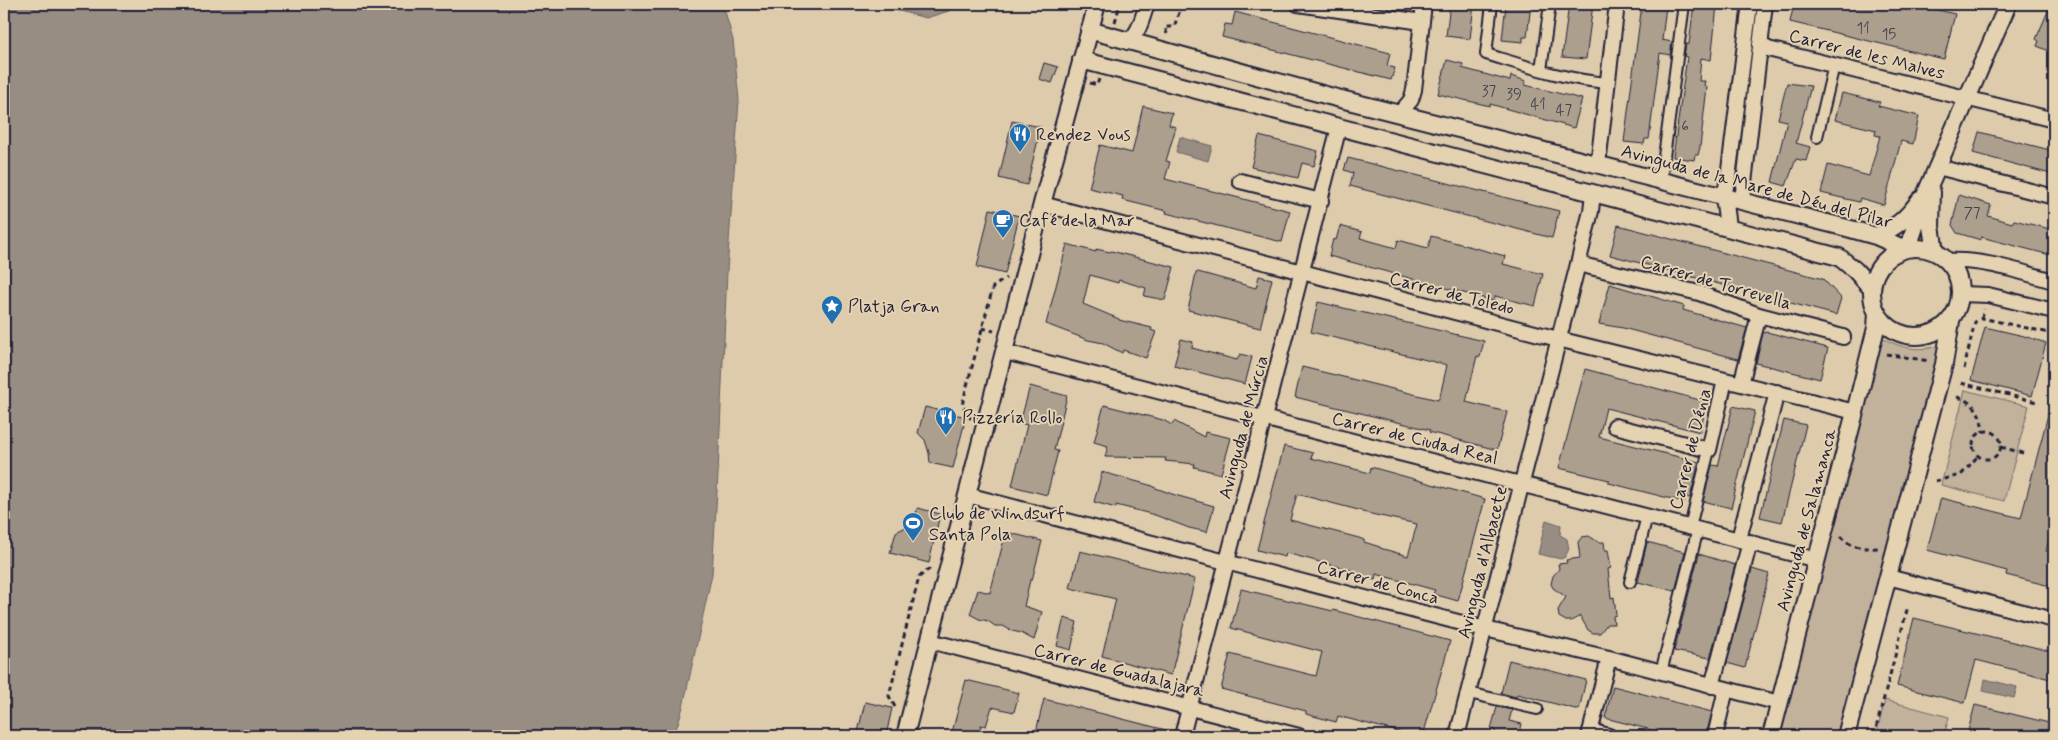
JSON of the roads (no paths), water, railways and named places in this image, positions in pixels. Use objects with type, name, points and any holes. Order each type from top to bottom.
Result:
[{"type":"street","points":[[905,736],[1042,204],[1097,4]]},
{"type":"street","points":[[1128,42],[1134,37],[1139,28],[1147,4]]},
{"type":"street","points":[[1298,4],[1422,22]]},
{"type":"street","points":[[1400,113],[1411,100],[1414,90],[1424,4]]},
{"type":"street","points":[[1492,4],[1486,54],[1541,70],[1592,82],[1608,83]]},
{"type":"street","points":[[1541,70],[1550,4]]},
{"type":"street","points":[[1598,164],[1617,4]]},
{"type":"street","points":[[1660,180],[1684,4]]},
{"type":"street","points":[[1728,227],[1724,196],[1728,178],[1750,4]]},
{"type":"street","points":[[1728,227],[1742,200],[1765,4]]},
{"type":"street","points":[[1907,249],[1966,98],[2008,4]]},
{"type":"street","name":"Avinguda de la Mare de Déu del Pilar","points":[[1089,30],[1361,103],[1742,200],[1876,236],[1907,249]]},
{"type":"street","name":"Carrer de les Malves","points":[[1760,44],[1768,49],[2054,120]]},
{"type":"street","points":[[1081,60],[1839,257],[1855,270],[1872,289]]},
{"type":"street","points":[[1817,137],[1834,65]]},
{"type":"street","points":[[1340,127],[1344,116],[1350,109],[1361,103]]},
{"type":"street","name":"Avinguda de Múrcia","points":[[1182,736],[1340,127]]},
{"type":"street","name":"Avinguda de la Mare de Déu del Pilar","points":[[1593,193],[1598,164]]},
{"type":"street","points":[[1240,180],[1321,201]]},
{"type":"street","points":[[1932,181],[2054,197]]},
{"type":"street","points":[[1876,236],[1893,228],[1905,219],[1932,181]]},
{"type":"street","points":[[1932,181],[1931,226],[1942,256],[1958,276],[1961,294],[1958,308],[1950,321],[1938,332],[1923,336],[1906,336],[1884,324],[1876,312],[1872,301],[1872,289],[1876,274],[1886,260],[1907,249],[1922,248],[1942,256],[1996,266],[2054,281]]},
{"type":"street","name":"Avinguda d'Albacete","points":[[1457,736],[1578,264],[1591,210],[1593,193]]},
{"type":"street","name":"Carrer de Toledo","points":[[1042,204],[1303,274],[1855,412]]},
{"type":"street","name":"Carrer de Torrevella","points":[[1578,264],[1699,294],[1759,315],[1843,337]]},
{"type":"street","points":[[1961,294],[1988,295],[2054,311]]},
{"type":"street","name":"Avinguda de Salamanca","points":[[1771,736],[1872,344],[1876,312]]},
{"type":"street","points":[[1741,384],[1759,315]]},
{"type":"street","points":[[1846,736],[1944,364],[1950,321]]},
{"type":"street","name":"Carrer de Ciudad Real","points":[[1005,352],[1817,560]]},
{"type":"street","name":"Carrer de Dénia","points":[[1661,672],[1725,380]]},
{"type":"street","points":[[1712,686],[1777,392]]},
{"type":"street","points":[[1614,426],[1709,450]]},
{"type":"street","name":"Carrer de Conca","points":[[967,495],[1779,703]]},
{"type":"street","points":[[1630,582],[1647,516]]},
{"type":"street","points":[[1888,577],[2054,620]]},
{"type":"street","name":"Carrer de Guadalajara","points":[[930,641],[1299,736]]},
{"type":"street","points":[[1609,658],[1589,734],[1609,736]]},
{"type":"street","points":[[1715,736],[1726,690]]},
{"type":"street","points":[[1469,693],[1537,709]]},
{"type":"place","name":"Rendez Vous","points":[[1020,153]]},
{"type":"place","name":"Café de la Mar","points":[[1003,239]]},
{"type":"place","name":"Platja Gran","points":[[832,325]]},
{"type":"place","name":"Pizzería Rollo","points":[[946,436]]},
{"type":"place","name":"Club de Windsurf Santa Pola","points":[[913,542]]}]
